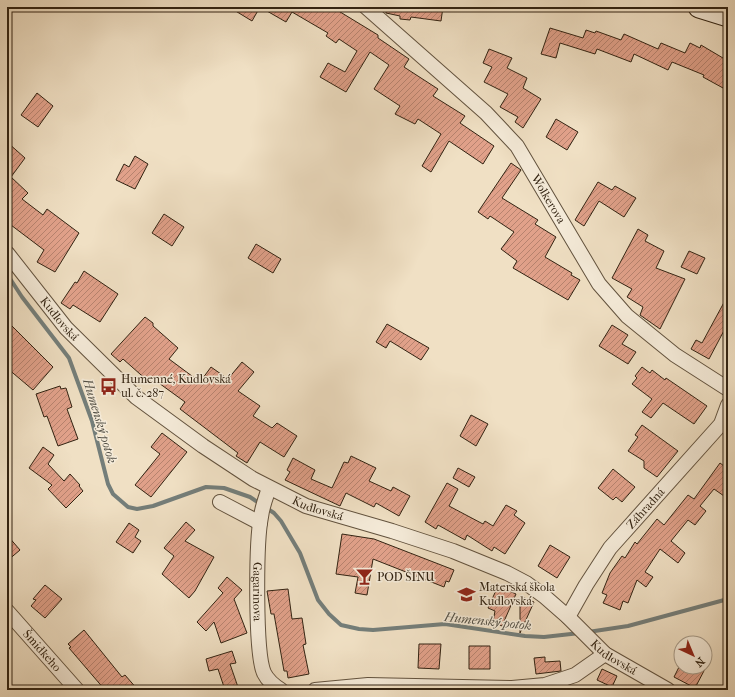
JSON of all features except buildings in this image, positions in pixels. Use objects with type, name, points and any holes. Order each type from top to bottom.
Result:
[{"type":"street","name":"Wolkerova","points":[[366,7],[486,113],[517,146],[599,284],[627,316],[675,355],[728,389]]},
{"type":"street","points":[[699,7],[728,16]]},
{"type":"street","name":"Kudlovská","points":[[9,260],[66,328],[136,397],[203,446],[253,479],[268,492],[306,506],[447,549],[507,573],[526,583],[572,621],[605,654],[668,690]]},
{"type":"street","name":"Záhradná","points":[[572,621],[586,585],[610,548],[721,424],[728,404]]},
{"type":"street","name":"Gagarinova","points":[[268,492],[260,519],[258,602],[260,658],[264,673],[272,684],[281,690]]},
{"type":"street","points":[[220,502],[260,519]]},
{"type":"street","name":"Šmidkeho","points":[[7,611],[77,690]]},
{"type":"street","points":[[315,690],[368,685],[512,688],[545,685],[575,676],[605,654]]},
{"type":"waterway","name":"Humenský potok","points":[[7,274],[22,297],[69,358],[92,421],[108,484],[113,494],[128,507],[137,509],[153,506],[206,487],[224,488],[250,497],[274,513],[281,521],[300,553],[318,600],[329,614],[341,625],[373,630],[445,624],[525,636],[544,637],[580,633]]},
{"type":"waterway","name":"Humenský potok","points":[[588,632],[628,626],[728,599]]},
{"type":"place","name":"Humenné, Kudlovská ul. č. 287","points":[[108,386]]},
{"type":"place","name":"POD ŠINU","points":[[364,577]]},
{"type":"place","name":"Materská škola Kudlovská","points":[[466,594]]}]
